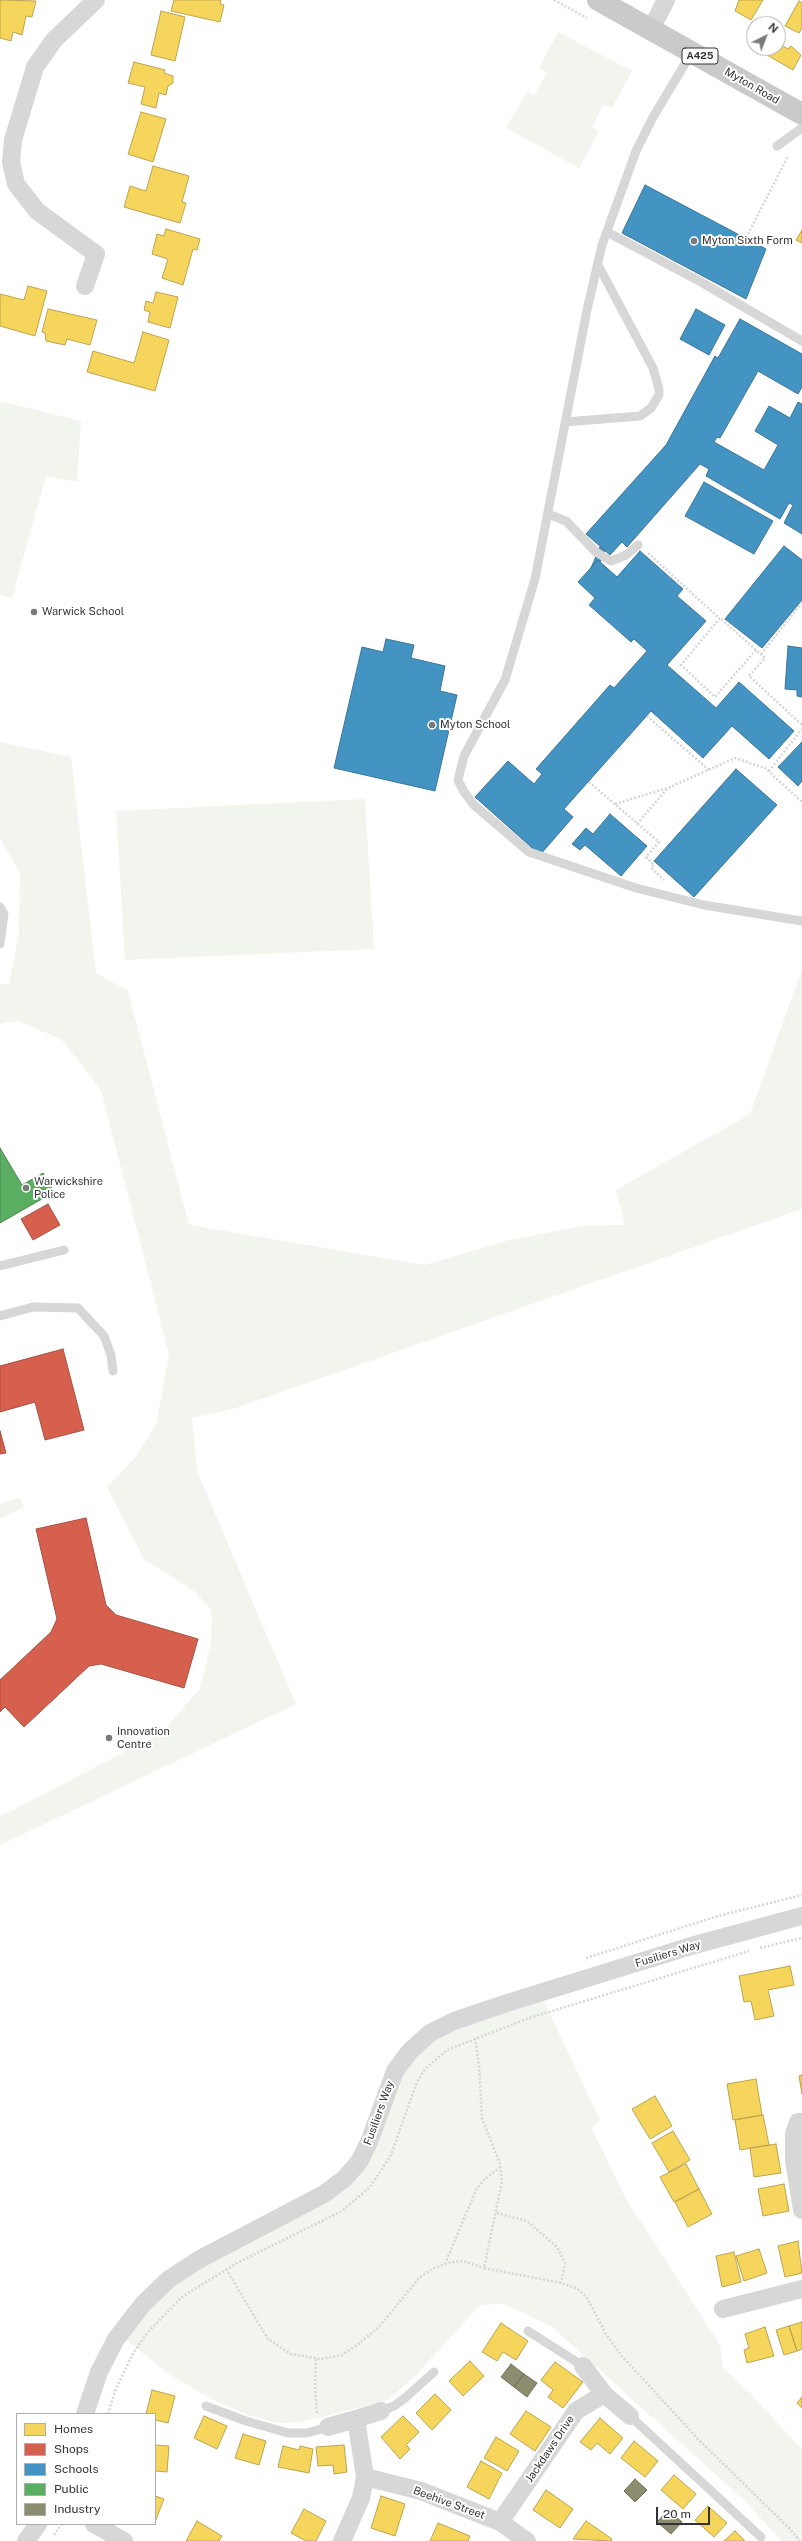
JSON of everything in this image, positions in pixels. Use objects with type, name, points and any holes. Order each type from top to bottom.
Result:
[{"type":"main road","name":"Myton Road","points":[[598,0],[802,114]]},
{"type":"street","points":[[85,286],[96,254],[37,211],[16,184],[11,162],[13,140],[35,67],[54,40],[96,0]]},
{"type":"street","points":[[651,29],[666,0]]},
{"type":"street","name":"Fusiliers Way","points":[[85,2413],[99,2372],[116,2339],[139,2309],[169,2279],[200,2259],[324,2194],[344,2179],[359,2162],[369,2142],[395,2071],[410,2051],[430,2033],[454,2021],[507,2003],[691,1946],[802,1916]]},
{"type":"street","points":[[802,2122],[798,2122],[794,2134],[794,2160],[802,2210]]},
{"type":"street","points":[[723,2309],[802,2289]]},
{"type":"street","points":[[583,2366],[604,2394],[630,2416]]},
{"type":"street","name":"Jackdaws Drive","points":[[500,2522],[576,2411],[604,2394]]},
{"type":"street","points":[[324,2428],[381,2411]]},
{"type":"street","points":[[342,2541],[361,2498],[365,2477],[356,2419]]},
{"type":"street","name":"Beehive Street","points":[[365,2477],[421,2491],[500,2522],[527,2541]]},
{"type":"street","points":[[26,2541],[37,2525]]},
{"type":"street","points":[[96,2525],[124,2541]]},
{"type":"lane","points":[[692,52],[652,119],[636,151],[607,232],[598,265],[565,422],[535,579],[507,672],[459,768],[460,786],[474,805],[529,852],[636,888],[723,908],[802,921]]},
{"type":"lane","points":[[777,146],[802,128]]},
{"type":"lane","points":[[607,232],[701,282],[802,340]]},
{"type":"lane","points":[[565,422],[640,416],[651,408],[658,395],[659,389],[653,368],[598,265]]},
{"type":"lane","points":[[548,514],[566,522],[596,552],[612,561],[626,555],[638,545]]},
{"type":"lane","points":[[0,907],[4,914],[0,944]]},
{"type":"lane","points":[[0,1266],[64,1250]]},
{"type":"lane","points":[[0,1316],[33,1307],[78,1308],[104,1336],[111,1355],[113,1371]]},
{"type":"lane","points":[[528,2332],[583,2366]]},
{"type":"lane","points":[[381,2411],[405,2398],[434,2372]]},
{"type":"lane","points":[[206,2406],[252,2423],[288,2433],[324,2428]]},
{"type":"lane","points":[[630,2416],[761,2537]]},
{"type":"path","points":[[748,234],[790,152]]},
{"type":"path","points":[[638,545],[765,658],[749,676],[802,725]]},
{"type":"path","points":[[761,654],[802,603]]},
{"type":"path","points":[[799,606],[802,609]]},
{"type":"path","points":[[720,618],[681,665],[715,697],[756,650]]},
{"type":"path","points":[[647,716],[709,770]]},
{"type":"path","points":[[769,771],[802,729]]},
{"type":"path","points":[[615,804],[668,788],[735,758],[769,771],[802,802]]},
{"type":"path","points":[[589,782],[659,842],[646,857],[654,865],[651,868],[685,899]]},
{"type":"path","points":[[637,824],[668,788]]},
{"type":"path","points":[[108,2413],[123,2373],[147,2333],[183,2296],[226,2269],[342,2211],[361,2196],[378,2177],[388,2161],[411,2094],[425,2069],[447,2050],[529,2018],[745,1952],[802,1938]]},
{"type":"path","points":[[475,2038],[479,2065],[482,2118],[501,2166],[502,2181],[497,2213],[484,2268]]},
{"type":"path","points":[[445,2264],[476,2190],[484,2180],[501,2166]]},
{"type":"path","points":[[497,2213],[517,2216],[528,2220],[557,2247],[565,2263],[561,2283]]},
{"type":"path","points":[[226,2269],[261,2332],[268,2339],[291,2354],[316,2359],[335,2358],[357,2345],[379,2327],[419,2278],[432,2269],[445,2264],[463,2261],[484,2268],[561,2283],[576,2288],[586,2296],[606,2334],[621,2355],[698,2439],[789,2528],[800,2541]]},
{"type":"path","points":[[316,2359],[316,2407],[324,2428]]},
{"type":"path","points":[[50,2541],[61,2525]]},
{"type":"shaded area","points":[[558,32],[632,71],[612,108],[604,104],[592,127],[599,131],[579,168],[506,128],[527,92],[534,96],[547,73],[539,68]]},
{"type":"shaded area","points":[[0,401],[81,421],[77,482],[46,476],[12,598],[0,595]]},
{"type":"shaded area","points":[[0,742],[71,757],[96,973],[128,991],[189,1225],[425,1265],[506,1241],[581,1226],[625,1225],[616,1190],[750,1114],[802,970],[802,1209],[236,1408],[192,1418],[197,1471],[296,1704],[0,1845],[0,1817],[161,1733],[200,1689],[211,1643],[212,1611],[196,1592],[144,1559],[107,1487],[134,1459],[156,1425],[169,1355],[101,1090],[61,1039],[18,1021],[0,1024],[0,984],[9,984],[19,933],[20,873],[0,838]]},
{"type":"shaded area","points":[[365,799],[374,949],[125,960],[116,811]]},
{"type":"shaded area","points":[[20,1498],[24,1507],[0,1519],[0,1504]]},
{"type":"shaded area","points":[[540,1993],[600,2120],[591,2127],[625,2197],[720,2345],[723,2368],[750,2393],[802,2450],[802,2541],[782,2541],[745,2501],[551,2326],[504,2304],[480,2305],[416,2375],[388,2400],[301,2422],[277,2423],[248,2415],[211,2399],[169,2374],[119,2334],[143,2304],[344,2179],[420,2041]]},
{"type":"building: Homes","points":[[0,0],[36,1],[32,17],[26,16],[22,35],[13,32],[11,41],[0,38]]},
{"type":"building: Homes","points":[[174,0],[221,0],[220,4],[224,5],[220,22],[171,11]]},
{"type":"building: Homes","points":[[739,0],[763,0],[753,16],[746,17],[735,11]]},
{"type":"building: Homes","points":[[799,1],[802,3],[802,28],[799,33],[786,26]]},
{"type":"building: Homes","points":[[161,11],[185,17],[175,61],[151,55]]},
{"type":"building: Homes","points":[[791,46],[801,55],[793,70],[769,56],[786,56],[786,48],[788,49]]},
{"type":"building: Homes","points":[[134,62],[165,70],[164,73],[173,76],[173,83],[168,86],[166,95],[159,93],[156,108],[141,104],[145,87],[128,83]]},
{"type":"building: Homes","points":[[141,112],[166,119],[153,162],[128,154]]},
{"type":"building: Homes","points":[[153,166],[189,176],[182,202],[186,203],[180,223],[124,207],[130,186],[146,191]]},
{"type":"building: Homes","points":[[166,229],[200,239],[197,250],[193,249],[183,285],[162,278],[168,259],[152,254],[157,234],[164,236]]},
{"type":"building: Homes","points":[[802,230],[802,243],[796,240]]},
{"type":"building: Homes","points":[[28,286],[47,291],[35,336],[0,326],[0,294],[24,300]]},
{"type":"building: Homes","points":[[156,292],[178,297],[170,328],[148,322],[150,312],[144,310],[146,301],[153,303]]},
{"type":"building: Homes","points":[[48,309],[97,320],[90,345],[67,339],[65,345],[46,341],[45,333],[42,332]]},
{"type":"building: Homes","points":[[143,332],[169,340],[155,391],[87,372],[93,351],[134,363]]},
{"type":"building: Homes","points":[[790,1966],[794,1985],[768,1990],[774,2016],[755,2020],[751,2001],[744,2002],[739,1976]]},
{"type":"building: Homes","points":[[802,2075],[802,2094],[799,2076]]},
{"type":"building: Homes","points":[[756,2079],[762,2115],[733,2120],[727,2084]]},
{"type":"building: Homes","points":[[655,2096],[672,2126],[650,2139],[632,2109]]},
{"type":"building: Homes","points":[[763,2115],[769,2145],[740,2150],[735,2120]]},
{"type":"building: Homes","points":[[673,2131],[690,2160],[669,2172],[652,2143]]},
{"type":"building: Homes","points":[[776,2144],[781,2173],[754,2177],[750,2148]]},
{"type":"building: Homes","points":[[686,2164],[699,2189],[674,2202],[660,2177]]},
{"type":"building: Homes","points":[[784,2184],[789,2211],[763,2216],[758,2189]]},
{"type":"building: Homes","points":[[699,2189],[712,2214],[688,2227],[675,2202]]},
{"type":"building: Homes","points":[[798,2241],[802,2273],[785,2277],[778,2246]]},
{"type":"building: Homes","points":[[759,2249],[767,2273],[744,2281],[736,2256]]},
{"type":"building: Homes","points":[[734,2252],[741,2282],[722,2287],[716,2256]]},
{"type":"building: Homes","points":[[802,2322],[802,2349],[797,2351],[789,2326]]},
{"type":"building: Homes","points":[[501,2323],[528,2341],[516,2360],[503,2352],[497,2361],[482,2352]]},
{"type":"building: Homes","points":[[789,2326],[797,2351],[784,2355],[776,2330]]},
{"type":"building: Homes","points":[[765,2327],[774,2356],[747,2363],[744,2350],[749,2348],[745,2334]]},
{"type":"building: Homes","points":[[470,2361],[484,2376],[463,2396],[449,2381]]},
{"type":"building: Homes","points":[[555,2362],[583,2382],[563,2408],[548,2397],[553,2390],[541,2380]]},
{"type":"building: Homes","points":[[152,2390],[175,2396],[168,2423],[156,2420],[156,2413],[146,2413]]},
{"type":"building: Homes","points":[[435,2394],[451,2410],[432,2430],[416,2413]]},
{"type":"building: Homes","points":[[802,2397],[802,2408],[797,2403]]},
{"type":"building: Homes","points":[[526,2411],[551,2427],[535,2451],[510,2434]]},
{"type":"building: Homes","points":[[204,2416],[227,2426],[217,2449],[194,2438]]},
{"type":"building: Homes","points":[[403,2416],[419,2432],[406,2445],[410,2449],[400,2459],[381,2437]]},
{"type":"building: Homes","points":[[600,2418],[623,2438],[610,2454],[597,2443],[591,2450],[580,2442]]},
{"type":"building: Homes","points":[[243,2434],[266,2441],[259,2465],[235,2458]]},
{"type":"building: Homes","points":[[496,2437],[519,2451],[507,2471],[484,2458]]},
{"type":"building: Homes","points":[[634,2441],[658,2461],[645,2477],[621,2458]]},
{"type":"building: Homes","points":[[156,2445],[169,2446],[167,2472],[156,2471]]},
{"type":"building: Homes","points":[[344,2445],[347,2472],[334,2474],[333,2465],[318,2466],[316,2447]]},
{"type":"building: Homes","points":[[283,2446],[299,2450],[300,2446],[313,2449],[309,2473],[278,2467]]},
{"type":"building: Homes","points":[[481,2461],[502,2473],[489,2499],[467,2487]]},
{"type":"building: Homes","points":[[674,2475],[696,2494],[683,2509],[661,2490]]},
{"type":"building: Homes","points":[[546,2490],[573,2509],[560,2528],[533,2510]]},
{"type":"building: Homes","points":[[156,2496],[164,2499],[156,2519]]},
{"type":"building: Homes","points":[[381,2496],[405,2504],[395,2536],[371,2528]]},
{"type":"building: Homes","points":[[708,2506],[727,2523],[714,2537],[695,2520]]},
{"type":"building: Homes","points":[[304,2509],[326,2521],[316,2541],[306,2541],[291,2533]]},
{"type":"building: Homes","points":[[197,2521],[222,2536],[219,2541],[186,2541]]},
{"type":"building: Homes","points":[[586,2521],[612,2539],[611,2541],[573,2539]]},
{"type":"building: Homes","points":[[438,2523],[470,2536],[468,2541],[430,2541]]},
{"type":"building: Homes","points":[[735,2531],[745,2541],[724,2541]]},
{"type":"building: Shops","points":[[48,1204],[60,1225],[33,1240],[21,1219]]},
{"type":"building: Shops","points":[[63,1349],[84,1430],[45,1440],[35,1402],[0,1412],[0,1366]]},
{"type":"building: Shops","points":[[0,1431],[6,1453],[0,1454]]},
{"type":"building: Shops","points":[[86,1518],[106,1605],[116,1615],[198,1639],[184,1688],[101,1664],[89,1666],[24,1727],[5,1707],[0,1712],[0,1680],[51,1632],[57,1619],[36,1529]]},
{"type":"building: Schools","name":"Myton Sixth Form","points":[[645,185],[766,249],[746,299],[622,233]]},
{"type":"building: Schools","points":[[696,309],[725,325],[709,355],[680,339]]},
{"type":"building: Schools","points":[[740,319],[802,354],[802,387],[798,394],[758,371],[720,438],[717,437],[714,442],[764,470],[778,445],[755,431],[769,406],[790,418],[798,402],[802,404],[802,534],[784,523],[793,505],[789,503],[780,519],[706,476],[709,469],[700,464],[627,547],[622,542],[610,555],[586,534],[666,445],[715,356],[718,358]]},
{"type":"building: Schools","points":[[704,482],[773,521],[754,554],[685,516]]},
{"type":"building: Schools","points":[[784,546],[802,560],[802,600],[762,648],[725,619]]},
{"type":"building: Schools","points":[[600,547],[605,551],[600,562],[598,560],[591,568]]},
{"type":"building: Schools","points":[[640,551],[683,589],[677,596],[706,621],[667,665],[716,708],[739,682],[794,731],[769,759],[732,726],[703,758],[651,711],[564,809],[573,817],[540,855],[475,797],[508,761],[534,784],[542,774],[536,769],[610,685],[614,688],[647,651],[634,639],[631,642],[589,605],[595,598],[578,582],[598,560],[617,577]]},
{"type":"building: Schools","points":[[386,639],[414,645],[411,658],[445,666],[440,691],[457,695],[435,791],[334,768],[362,647],[383,652]]},
{"type":"building: Schools","points":[[788,646],[802,648],[802,697],[797,696],[797,690],[785,689]]},
{"type":"building: Schools","points":[[802,742],[802,781],[798,786],[778,767]]},
{"type":"building: Schools","points":[[736,769],[777,805],[694,897],[654,861]]},
{"type":"building: Schools","points":[[610,814],[647,846],[621,876],[585,845],[580,850],[572,844],[586,828],[593,834]]},
{"type":"building: Public","name":"Warwickshire Police","points":[[0,1148],[22,1185],[43,1173],[54,1192],[0,1223]]},
{"type":"building: Industry","points":[[511,2364],[524,2374],[514,2387],[501,2377]]},
{"type":"building: Industry","points":[[524,2374],[537,2383],[527,2397],[514,2387]]},
{"type":"building: Industry","points":[[635,2479],[647,2490],[635,2502],[624,2491]]},
{"type":"building: Industry","points":[[668,2510],[682,2522],[671,2534],[657,2522]]},
{"type":"place","name":"Myton Sixth Form","points":[[694,241]]},
{"type":"place","name":"Warwick School","points":[[34,612]]},
{"type":"place","name":"Myton School","points":[[432,725]]},
{"type":"place","name":"Warwickshire Police","points":[[26,1188]]},
{"type":"place","name":"Innovation Centre","points":[[109,1738]]}]
